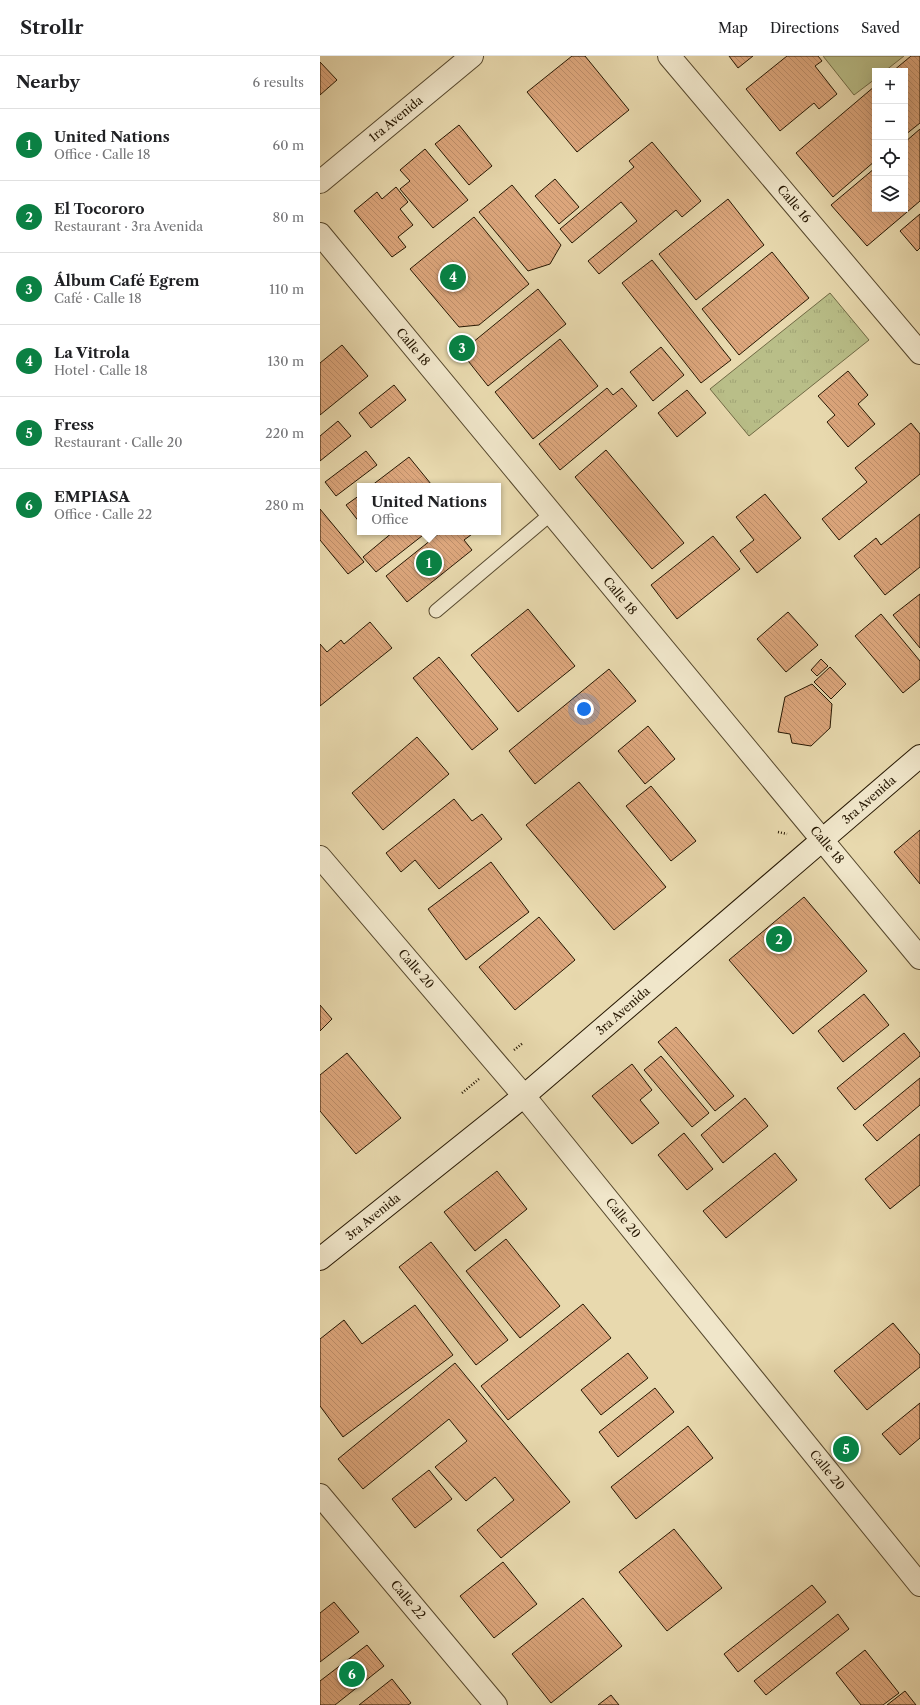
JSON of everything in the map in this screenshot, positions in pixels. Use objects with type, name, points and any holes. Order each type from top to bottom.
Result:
[{"type":"street","name":"1ra Avenida","points":[[320,182],[472,56]]},
{"type":"street","name":"Calle 16","points":[[669,56],[920,353]]},
{"type":"street","name":"Calle 18","points":[[320,234],[823,839],[920,958]]},
{"type":"street","name":"3ra Avenida","points":[[320,1259],[524,1096],[920,756]]},
{"type":"street","name":"Calle 20","points":[[320,857],[524,1096],[920,1586]]},
{"type":"street","name":"Calle 22","points":[[320,1495],[496,1705]]},
{"type":"lane","points":[[436,611],[552,513]]},
{"type":"green space","points":[[823,56],[904,56],[889,68],[872,68],[872,81],[854,95]]},
{"type":"green space","points":[[830,293],[869,340],[749,436],[710,389]]},
{"type":"building","points":[[572,56],[585,56],[629,110],[577,152],[527,92]]},
{"type":"building","points":[[729,56],[753,56],[738,68]]},
{"type":"building","points":[[787,56],[818,56],[822,61],[815,66],[837,94],[819,109],[814,103],[780,131],[746,89]]},
{"type":"building","points":[[911,56],[920,56],[920,123],[908,133],[908,68],[897,68]]},
{"type":"building","points":[[320,62],[337,80],[320,95]]},
{"type":"building","points":[[872,89],[872,164],[833,197],[796,153]]},
{"type":"building","points":[[459,125],[492,166],[469,185],[435,144]]},
{"type":"building","points":[[920,129],[920,201],[908,211],[908,140]]},
{"type":"building","points":[[652,142],[701,201],[682,217],[676,210],[599,274],[588,261],[637,221],[621,202],[572,243],[560,229],[634,167],[629,161]]},
{"type":"building","points":[[425,149],[468,200],[433,228],[400,189],[410,181],[400,170]]},
{"type":"building","points":[[872,171],[872,212],[907,212],[867,246],[831,205]]},
{"type":"building","points":[[555,179],[579,207],[559,224],[535,196]]},
{"type":"building","points":[[512,185],[561,245],[550,264],[528,271],[479,212]]},
{"type":"building","points":[[396,187],[408,202],[400,209],[413,225],[398,237],[406,247],[392,257],[354,211],[377,192],[382,199]]},
{"type":"building","points":[[728,199],[764,245],[696,300],[659,254]]},
{"type":"building","points":[[920,214],[920,248],[917,251],[900,231]]},
{"type":"building","points":[[474,217],[529,284],[479,325],[459,327],[410,269]]},
{"type":"building","points":[[772,252],[809,298],[739,355],[702,309]]},
{"type":"building","points":[[652,260],[731,360],[701,383],[622,283]]},
{"type":"building","points":[[538,289],[566,324],[488,386],[461,352]]},
{"type":"building","points":[[560,339],[598,386],[533,439],[495,392]]},
{"type":"building","points":[[342,345],[368,376],[320,415],[320,363]]},
{"type":"building","points":[[661,347],[684,375],[653,401],[630,372]]},
{"type":"building","points":[[848,371],[868,395],[858,404],[875,424],[848,447],[827,422],[835,415],[818,396]]},
{"type":"building","points":[[394,385],[406,400],[371,428],[359,413]]},
{"type":"building","points":[[607,388],[613,395],[622,388],[637,406],[560,470],[539,444]]},
{"type":"building","points":[[687,390],[706,413],[677,437],[658,413]]},
{"type":"building","points":[[338,421],[351,436],[320,461],[320,436]]},
{"type":"building","points":[[911,423],[920,434],[920,474],[839,540],[822,519],[867,482],[855,468]]},
{"type":"building","points":[[606,450],[684,543],[652,569],[575,477]]},
{"type":"building","points":[[366,451],[377,465],[336,496],[325,482]]},
{"type":"building","points":[[409,457],[430,483],[375,483]]},
{"type":"building","points":[[765,494],[801,538],[757,573],[740,551],[754,540],[736,517]]},
{"type":"building","points":[[357,497],[357,519],[346,505]]},
{"type":"building","points":[[320,509],[364,562],[348,574],[320,540]]},
{"type":"building","points":[[920,514],[920,567],[885,595],[854,556],[876,538],[881,545]]},
{"type":"building","points":[[389,535],[423,535],[376,572],[363,557]]},
{"type":"building","points":[[437,535],[471,535],[464,540],[472,550],[407,602],[386,576]]},
{"type":"building","points":[[713,536],[740,569],[677,619],[651,585]]},
{"type":"building","points":[[920,594],[920,648],[893,615]]},
{"type":"building","points":[[528,609],[575,666],[518,712],[471,655]]},
{"type":"building","points":[[788,612],[818,645],[786,672],[757,639]]},
{"type":"building","points":[[881,614],[920,661],[920,679],[903,693],[855,636]]},
{"type":"building","points":[[370,622],[392,648],[320,706],[320,644],[327,652],[341,640],[344,644]]},
{"type":"building","points":[[439,657],[498,729],[472,750],[413,678]]},
{"type":"building","points":[[821,659],[828,666],[817,676],[811,670]]},
{"type":"building","points":[[830,667],[846,684],[831,699],[814,682]]},
{"type":"building","points":[[609,669],[636,701],[535,784],[509,751]]},
{"type":"building","points":[[812,684],[832,704],[830,728],[811,746],[792,743],[790,734],[778,732],[785,697]]},
{"type":"building","points":[[648,726],[675,759],[645,784],[618,751]]},
{"type":"building","points":[[417,737],[449,774],[383,830],[352,793]]},
{"type":"building","points":[[579,782],[666,887],[614,930],[526,825]]},
{"type":"building","points":[[651,786],[696,841],[671,861],[626,806]]},
{"type":"building","points":[[454,799],[472,821],[482,814],[502,839],[439,889],[415,860],[401,872],[386,853]]},
{"type":"building","points":[[920,830],[920,884],[894,852]]},
{"type":"building","points":[[491,862],[529,912],[466,960],[428,909]]},
{"type":"building","points":[[804,897],[867,971],[793,1034],[729,960]]},
{"type":"building","points":[[539,917],[575,960],[515,1010],[479,967]]},
{"type":"building","points":[[864,994],[889,1025],[843,1062],[818,1031]]},
{"type":"building","points":[[320,1005],[332,1019],[320,1031]]},
{"type":"building","points":[[676,1027],[734,1096],[715,1111],[658,1042]]},
{"type":"building","points":[[904,1033],[920,1053],[920,1056],[855,1110],[837,1088]]},
{"type":"building","points":[[347,1053],[401,1118],[356,1154],[320,1111],[320,1075]]},
{"type":"building","points":[[661,1056],[709,1113],[692,1127],[644,1070]]},
{"type":"building","points":[[632,1064],[652,1090],[640,1100],[659,1123],[632,1144],[592,1096]]},
{"type":"building","points":[[920,1078],[920,1105],[877,1141],[863,1125]]},
{"type":"building","points":[[745,1098],[768,1126],[723,1163],[701,1135]]},
{"type":"building","points":[[684,1133],[713,1169],[687,1190],[658,1155]]},
{"type":"building","points":[[920,1134],[920,1185],[890,1209],[865,1179]]},
{"type":"building","points":[[775,1153],[797,1180],[726,1238],[703,1211]]},
{"type":"building","points":[[497,1171],[527,1209],[475,1251],[444,1212]]},
{"type":"building","points":[[506,1239],[560,1306],[520,1338],[466,1271]]},
{"type":"building","points":[[431,1242],[508,1340],[476,1365],[399,1267]]},
{"type":"building","points":[[583,1304],[611,1338],[508,1420],[481,1386]]},
{"type":"building","points":[[415,1305],[453,1355],[343,1437],[320,1406],[320,1339],[344,1320],[362,1344]]},
{"type":"building","points":[[893,1323],[920,1355],[920,1367],[867,1410],[834,1371]]},
{"type":"building","points":[[628,1353],[648,1378],[601,1415],[581,1390]]},
{"type":"building","points":[[455,1363],[570,1502],[501,1558],[477,1530],[514,1500],[495,1477],[466,1501],[435,1467],[467,1441],[449,1419],[363,1489],[338,1459]]},
{"type":"building","points":[[655,1388],[674,1412],[618,1457],[599,1432]]},
{"type":"building","points":[[920,1403],[920,1438],[900,1455],[882,1434]]},
{"type":"building","points":[[688,1426],[713,1458],[636,1519],[611,1487]]},
{"type":"building","points":[[429,1470],[452,1499],[415,1528],[392,1499]]},
{"type":"building","points":[[674,1529],[722,1588],[667,1631],[619,1572]]},
{"type":"building","points":[[503,1562],[537,1604],[494,1638],[460,1596]]},
{"type":"building","points":[[812,1585],[826,1602],[738,1672],[724,1654]]},
{"type":"building","points":[[583,1598],[622,1646],[551,1703],[512,1654]]},
{"type":"building","points":[[334,1602],[359,1632],[320,1662],[320,1613]]},
{"type":"building","points":[[838,1614],[849,1629],[766,1695],[754,1681]]},
{"type":"building","points":[[367,1645],[384,1666],[335,1705],[320,1705],[320,1681]]},
{"type":"building","points":[[865,1650],[899,1693],[883,1705],[861,1705],[836,1673]]},
{"type":"building","points":[[392,1679],[411,1703],[408,1705],[359,1705]]},
{"type":"building","points":[[905,1691],[916,1705],[887,1705]]},
{"type":"building","points":[[611,1695],[619,1705],[598,1705]]},
{"type":"place","name":"La Vitrola","points":[[453,277]]},
{"type":"place","name":"Álbum Café Egrem","points":[[462,348]]},
{"type":"place","name":"United Nations","points":[[429,563]]},
{"type":"place","name":"El Tocororo","points":[[779,939]]},
{"type":"place","name":"Fress","points":[[846,1449]]},
{"type":"place","name":"EMPIASA","points":[[352,1674]]}]
